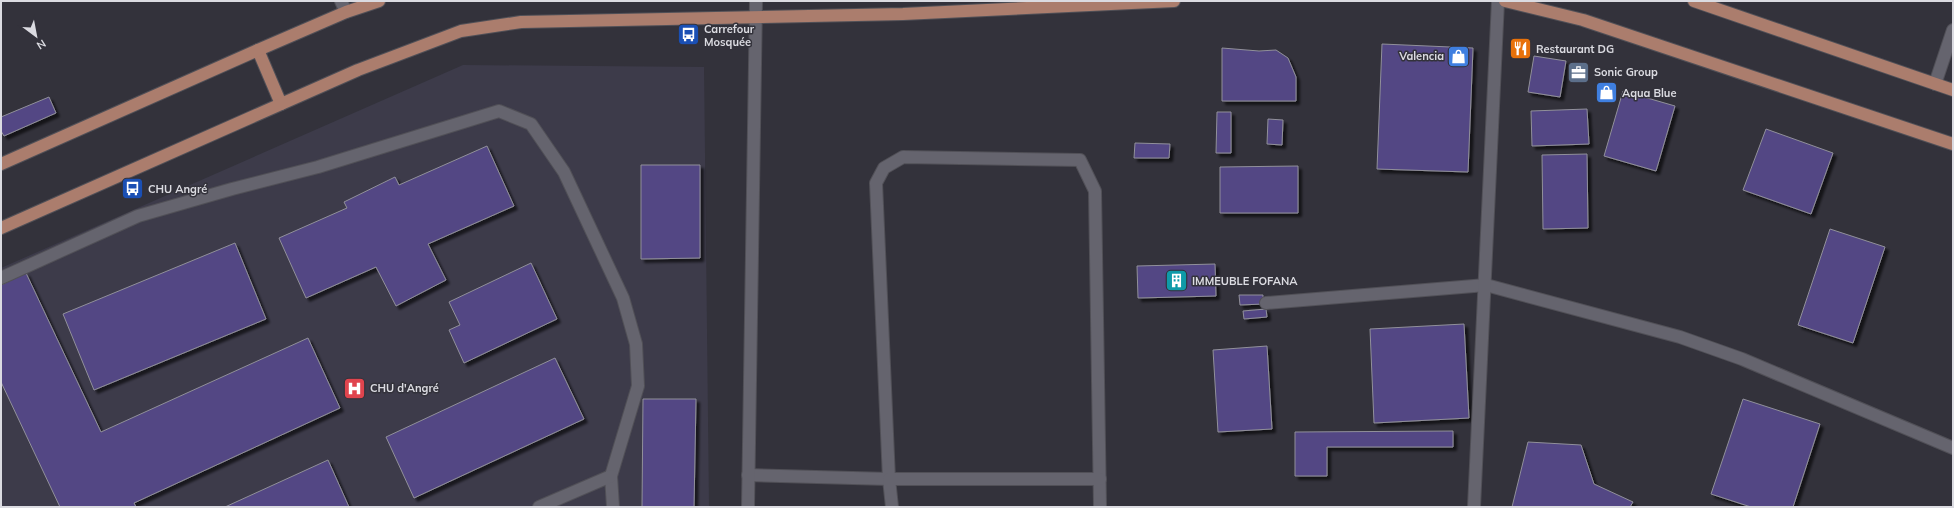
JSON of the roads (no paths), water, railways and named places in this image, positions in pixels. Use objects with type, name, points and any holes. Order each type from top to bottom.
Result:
[{"type":"main road","points":[[1,164],[346,12],[379,1]]},
{"type":"main road","points":[[1,228],[358,70],[461,32],[521,22],[903,14],[1174,1]]},
{"type":"main road","points":[[1505,1],[1583,20],[1953,144]]},
{"type":"main road","points":[[1694,1],[1953,90]]},
{"type":"main road","points":[[258,50],[281,104]]},
{"type":"street","points":[[341,1],[346,12]]},
{"type":"street","points":[[748,507],[756,1]]},
{"type":"street","points":[[1474,507],[1486,285],[1498,1]]},
{"type":"street","points":[[1935,84],[1953,30]]},
{"type":"street","points":[[1,278],[138,216],[232,189],[318,167],[499,111],[531,124],[564,172],[622,298],[630,321],[636,344],[638,386],[611,476],[613,507]]},
{"type":"street","points":[[892,507],[889,479],[876,183],[884,168],[902,157],[1080,160],[1095,191],[1100,507]]},
{"type":"street","points":[[1266,303],[1486,285],[1687,339],[1742,359],[1953,448]]},
{"type":"street","points":[[748,475],[889,479],[1100,479]]},
{"type":"street","points":[[539,507],[611,476]]},
{"type":"place","name":"Carrefour Mosquée","points":[[689,35]]},
{"type":"place","name":"Restaurant DG","points":[[1520,49]]},
{"type":"place","name":"Valencia","points":[[1459,56]]},
{"type":"place","name":"Sonic Group","points":[[1578,72]]},
{"type":"place","name":"Aqua Blue","points":[[1607,93]]},
{"type":"place","name":"CHU Angré","points":[[132,189]]},
{"type":"place","name":"IMMEUBLE FOFANA","points":[[1176,281]]},
{"type":"place","name":"CHU d'Angré","points":[[354,388]]}]
